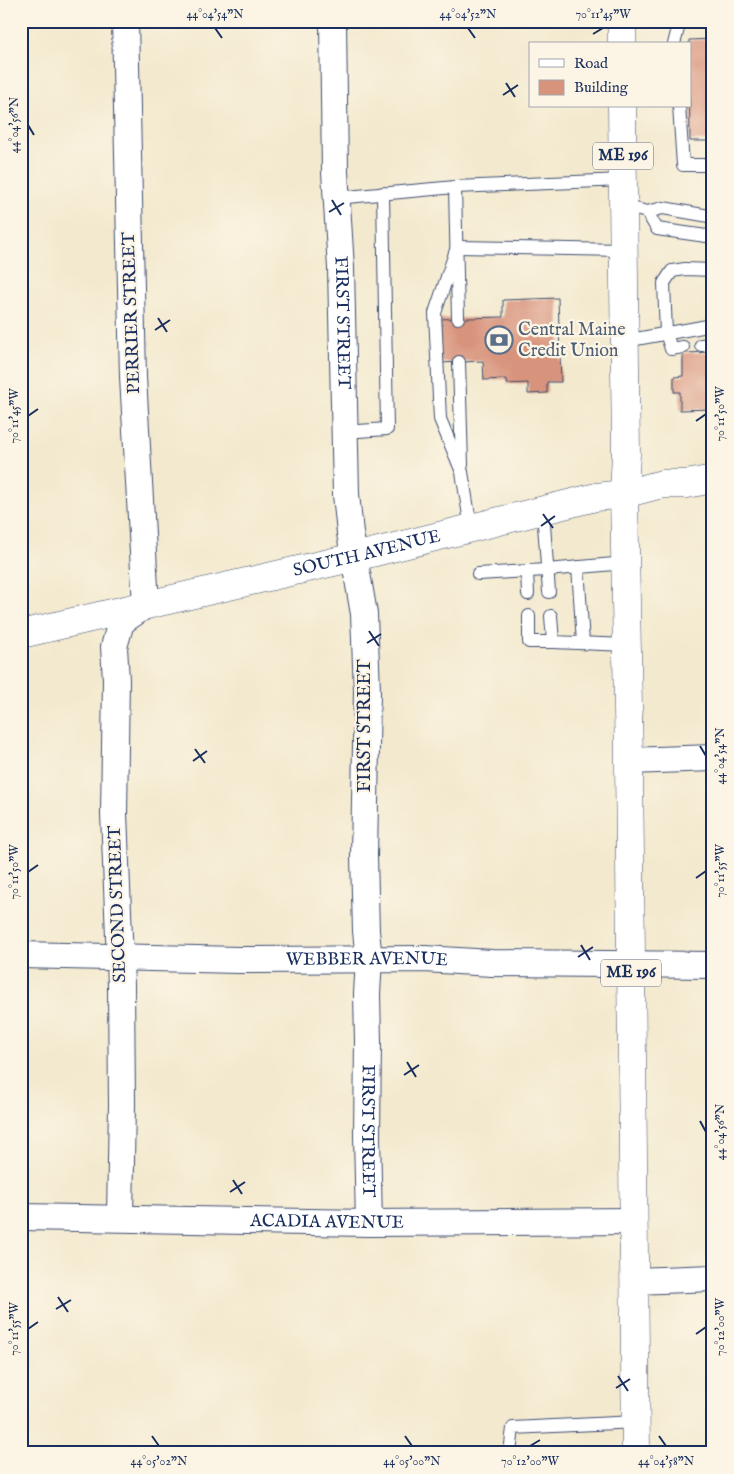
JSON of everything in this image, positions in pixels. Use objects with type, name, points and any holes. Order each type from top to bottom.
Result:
[{"type":"main road","points":[[622,21],[622,42]]},
{"type":"main road","name":"ME 196","points":[[622,108],[631,199],[624,250],[626,454],[624,494],[629,761],[636,1453]]},
{"type":"main road","name":"SOUTH AVENUE","points":[[21,634],[355,557],[596,497],[624,494],[662,484],[687,484],[713,479]]},
{"type":"street","name":"PERRIER STREET","points":[[125,21],[134,377],[146,605]]},
{"type":"street","name":"FIRST STREET","points":[[334,21],[336,198],[340,268],[346,494],[350,533],[364,614],[366,691],[364,857],[366,930],[369,959],[367,994],[369,1223]]},
{"type":"street","name":"SECOND STREET","points":[[120,1217],[122,1104],[121,985],[114,814],[116,680],[114,647],[121,622],[146,605]]},
{"type":"street","points":[[629,761],[713,758]]},
{"type":"street","name":"WEBBER AVENUE","points":[[21,955],[239,960],[424,959],[492,963],[713,965]]},
{"type":"street","name":"ACADIA AVENUE","points":[[21,1217],[120,1217],[369,1223],[634,1221]]},
{"type":"street","points":[[635,1282],[713,1278]]},
{"type":"lane","points":[[675,42],[680,21]]},
{"type":"lane","points":[[679,108],[683,165],[713,165]]},
{"type":"lane","points":[[336,198],[455,187],[631,199],[663,208],[709,216],[713,220]]},
{"type":"lane","points":[[455,187],[458,318]]},
{"type":"lane","points":[[344,432],[388,429],[383,194]]},
{"type":"lane","points":[[631,199],[657,229],[706,236],[713,233]]},
{"type":"lane","points":[[457,247],[624,250]]},
{"type":"lane","points":[[457,247],[435,312],[440,419],[462,472]]},
{"type":"lane","points":[[683,347],[671,349],[666,333],[664,283],[672,272],[685,268],[713,270]]},
{"type":"lane","points":[[624,341],[713,325]]},
{"type":"lane","points":[[459,362],[462,472],[471,528]]},
{"type":"lane","points":[[543,511],[549,592]]},
{"type":"lane","points":[[478,574],[547,570],[626,562]]},
{"type":"lane","points":[[578,567],[582,644]]},
{"type":"lane","points":[[527,571],[528,594]]},
{"type":"lane","points":[[529,616],[529,642],[627,645]]},
{"type":"lane","points":[[551,616],[552,642]]},
{"type":"lane","points":[[510,1453],[514,1428],[636,1422]]},
{"type":"building","points":[[713,39],[713,141],[690,141],[692,42],[689,42],[689,40]]},
{"type":"building","name":"Central Maine Credit Union","points":[[558,298],[561,382],[547,382],[547,393],[528,394],[528,383],[507,384],[507,379],[484,380],[483,361],[440,363],[438,319],[503,317],[503,300]]},
{"type":"building","points":[[713,352],[713,409],[680,410],[680,392],[674,392],[674,377],[683,376],[683,353]]},
{"type":"place","name":"Central Maine Credit Union","points":[[499,340]]}]
